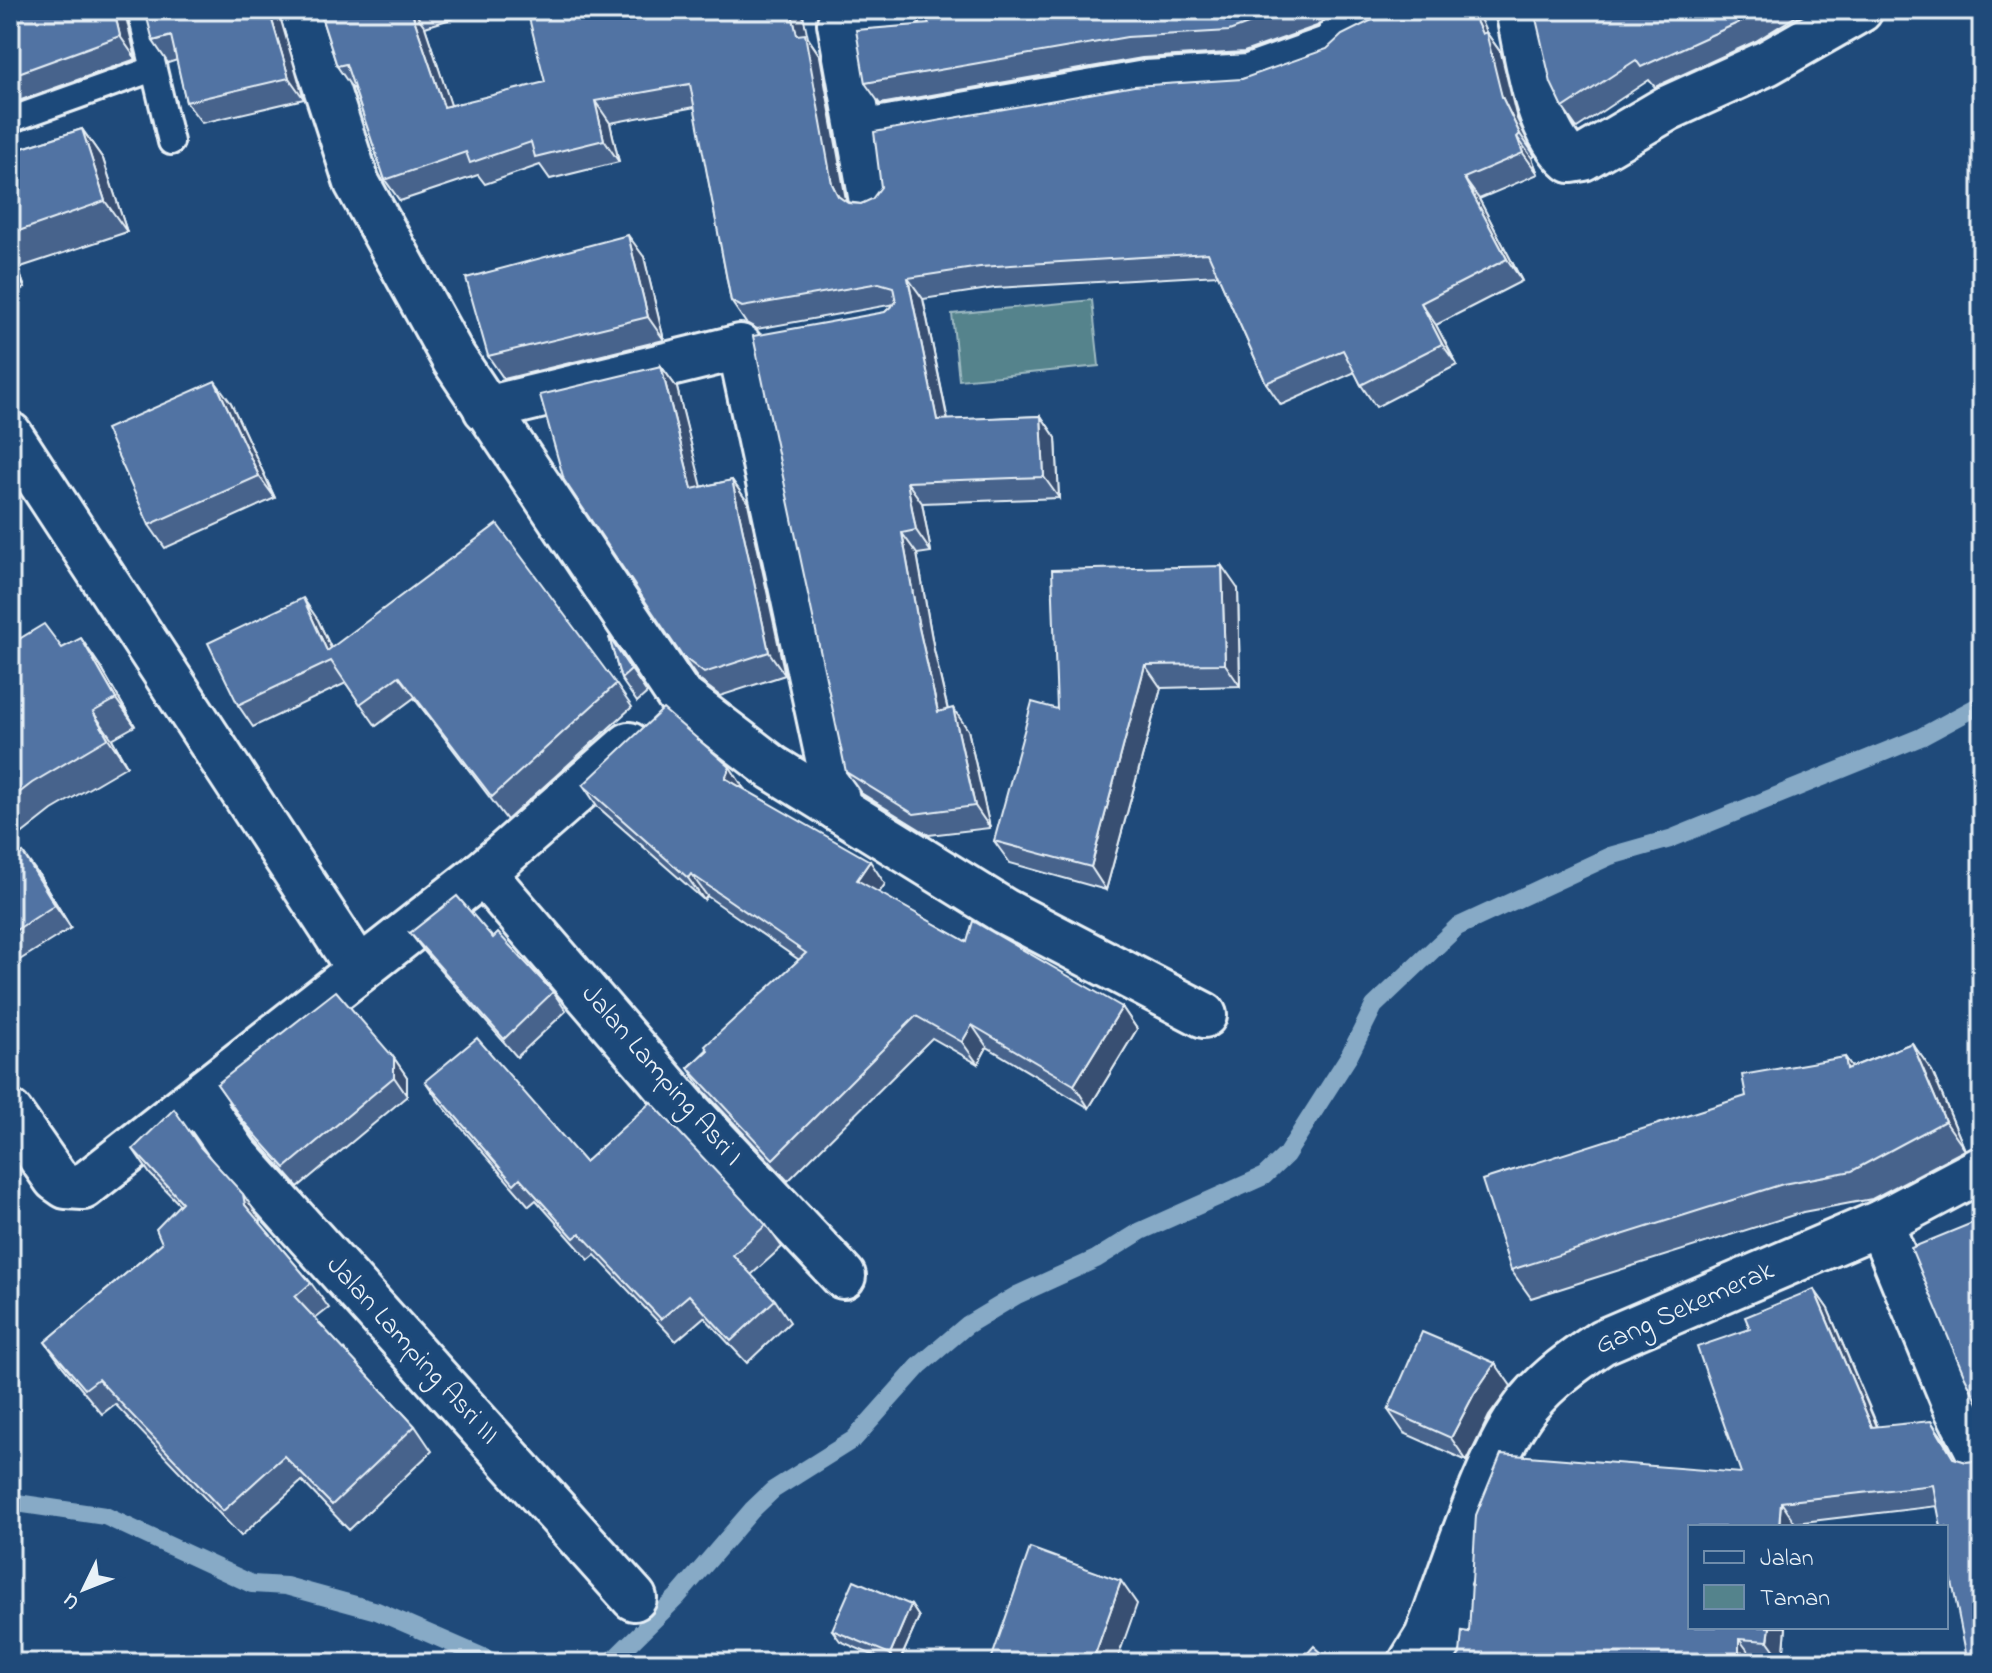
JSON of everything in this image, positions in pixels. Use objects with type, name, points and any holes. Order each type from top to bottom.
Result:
[{"type":"street","points":[[301,10],[357,183],[486,409],[679,696],[773,768],[1004,911],[1204,1015]]},
{"type":"street","points":[[872,201],[840,23],[900,10]]},
{"type":"street","points":[[860,133],[1146,83],[1249,77],[1333,47],[1340,37],[1395,10]]},
{"type":"street","points":[[1518,10],[1547,131],[1560,151],[1571,160],[1583,158],[1668,108],[1767,63],[1860,10]]},
{"type":"street","points":[[486,409],[752,346],[839,809]]},
{"type":"street","points":[[10,435],[359,969]]},
{"type":"street","points":[[10,1113],[46,1169],[66,1186],[83,1187],[483,873],[593,779],[679,696]]},
{"type":"street","name":"Jalan Lamping Asri I","points":[[483,873],[687,1110],[843,1276]]},
{"type":"street","name":"Jalan Lamping Asri III","points":[[197,1099],[236,1155],[634,1598]]},
{"type":"street","name":"Gang Sekemerak","points":[[1411,1663],[1427,1637],[1494,1463],[1527,1405],[1568,1364],[1602,1342],[1880,1223],[1982,1169]]},
{"type":"street","points":[[1880,1223],[1956,1407],[1982,1458]]},
{"type":"street","points":[[1451,1578],[1452,1663]]},
{"type":"lane","points":[[140,10],[171,142]]},
{"type":"lane","points":[[10,120],[153,69]]},
{"type":"green space","points":[[1092,300],[1099,366],[959,380],[952,314]]},
{"type":"building","points":[[10,10],[114,10],[120,36],[10,76]]},
{"type":"building","points":[[145,10],[269,10],[289,78],[186,102],[171,36],[153,41]]},
{"type":"building","points":[[319,10],[411,10],[444,107],[545,82],[527,10],[791,10],[797,35],[805,34],[832,184],[838,196],[848,203],[861,204],[872,199],[881,187],[874,132],[1134,86],[1242,79],[1327,49],[1342,35],[1392,10],[1471,10],[1482,34],[1486,32],[1502,97],[1520,134],[1517,137],[1523,153],[1464,178],[1507,259],[1421,303],[1442,344],[1361,385],[1343,350],[1266,383],[1208,253],[980,267],[908,278],[937,420],[1041,416],[1044,477],[907,482],[916,530],[902,533],[919,628],[938,712],[953,708],[975,806],[914,814],[846,772],[753,336],[885,312],[896,302],[893,287],[879,283],[742,307],[731,301],[690,84],[595,101],[604,140],[535,157],[531,142],[470,163],[466,152],[385,180],[346,64],[337,66]]},
{"type":"building","points":[[924,10],[1287,10],[1229,31],[1127,37],[865,83],[856,30],[929,24]]},
{"type":"building","points":[[1534,10],[1759,10],[1742,21],[1641,67],[1636,60],[1563,108],[1551,83]]},
{"type":"building","points":[[82,129],[105,201],[10,234],[10,152]]},
{"type":"building","points":[[628,235],[648,317],[488,356],[466,278]]},
{"type":"building","points":[[661,366],[692,489],[732,480],[769,652],[704,673],[682,656],[564,480],[540,395]]},
{"type":"building","points":[[215,381],[259,476],[149,525],[106,429]]},
{"type":"building","points":[[497,524],[616,684],[492,797],[399,676],[360,704],[331,661],[238,705],[208,643],[303,598],[327,651]]},
{"type":"building","points":[[1222,566],[1225,664],[1145,665],[1091,867],[994,841],[1032,702],[1057,709],[1052,570]]},
{"type":"building","points":[[44,624],[62,648],[81,638],[116,699],[93,712],[108,738],[32,783],[10,800],[10,635],[14,642]]},
{"type":"building","points":[[609,637],[631,670],[621,679]]},
{"type":"building","points":[[663,709],[730,767],[725,778],[870,861],[857,880],[967,942],[973,921],[1122,1007],[1074,1085],[972,1025],[962,1042],[916,1016],[773,1159],[688,1068],[708,1050],[705,1046],[806,953],[691,874],[688,878],[583,785]]},
{"type":"building","points":[[23,853],[55,905],[10,934],[10,861]]},
{"type":"building","points":[[457,896],[493,938],[498,933],[553,992],[504,1039],[410,933]]},
{"type":"building","points":[[336,991],[394,1058],[394,1077],[285,1168],[243,1121],[217,1084]]},
{"type":"building","points":[[477,1038],[585,1162],[651,1102],[766,1225],[733,1255],[775,1300],[731,1341],[689,1295],[661,1319],[580,1233],[574,1238],[520,1178],[514,1184],[425,1081]]},
{"type":"building","points":[[1912,1043],[1945,1121],[1852,1171],[1783,1184],[1511,1270],[1482,1180],[1746,1096],[1742,1075],[1845,1057],[1847,1069]]},
{"type":"building","points":[[174,1109],[200,1147],[243,1194],[245,1205],[311,1283],[295,1297],[415,1426],[332,1505],[284,1456],[223,1511],[98,1379],[85,1389],[45,1342],[162,1243],[156,1229],[182,1202],[133,1149]]},
{"type":"building","points":[[1982,1219],[1982,1411],[1911,1248]]},
{"type":"building","points":[[1814,1289],[1872,1427],[1931,1421],[1953,1458],[1976,1461],[1982,1487],[1982,1663],[1968,1663],[1948,1561],[1948,1525],[1941,1525],[1933,1485],[1781,1502],[1779,1525],[1688,1525],[1688,1629],[1770,1629],[1768,1641],[1739,1639],[1739,1663],[1455,1663],[1460,1654],[1462,1631],[1469,1632],[1476,1515],[1501,1454],[1741,1473],[1697,1347],[1750,1329],[1745,1317]]},
{"type":"building","points":[[1422,1332],[1495,1363],[1474,1394],[1451,1438],[1388,1410]]},
{"type":"building","points":[[1030,1548],[1121,1581],[1092,1663],[990,1663]]},
{"type":"building","points":[[854,1580],[911,1605],[890,1654],[832,1630]]},
{"type":"building","points":[[1314,1646],[1333,1663],[1299,1663]]},
{"type":"waterway","points":[[610,1663],[678,1596],[773,1490],[854,1439],[919,1366],[967,1325],[1017,1295],[1096,1259],[1141,1231],[1264,1176],[1286,1155],[1349,1056],[1374,1006],[1457,927],[1610,856],[1670,839],[1921,737],[1982,704]]},
{"type":"waterway","points":[[10,1502],[105,1516],[252,1584],[286,1586],[377,1611],[497,1663]]}]
